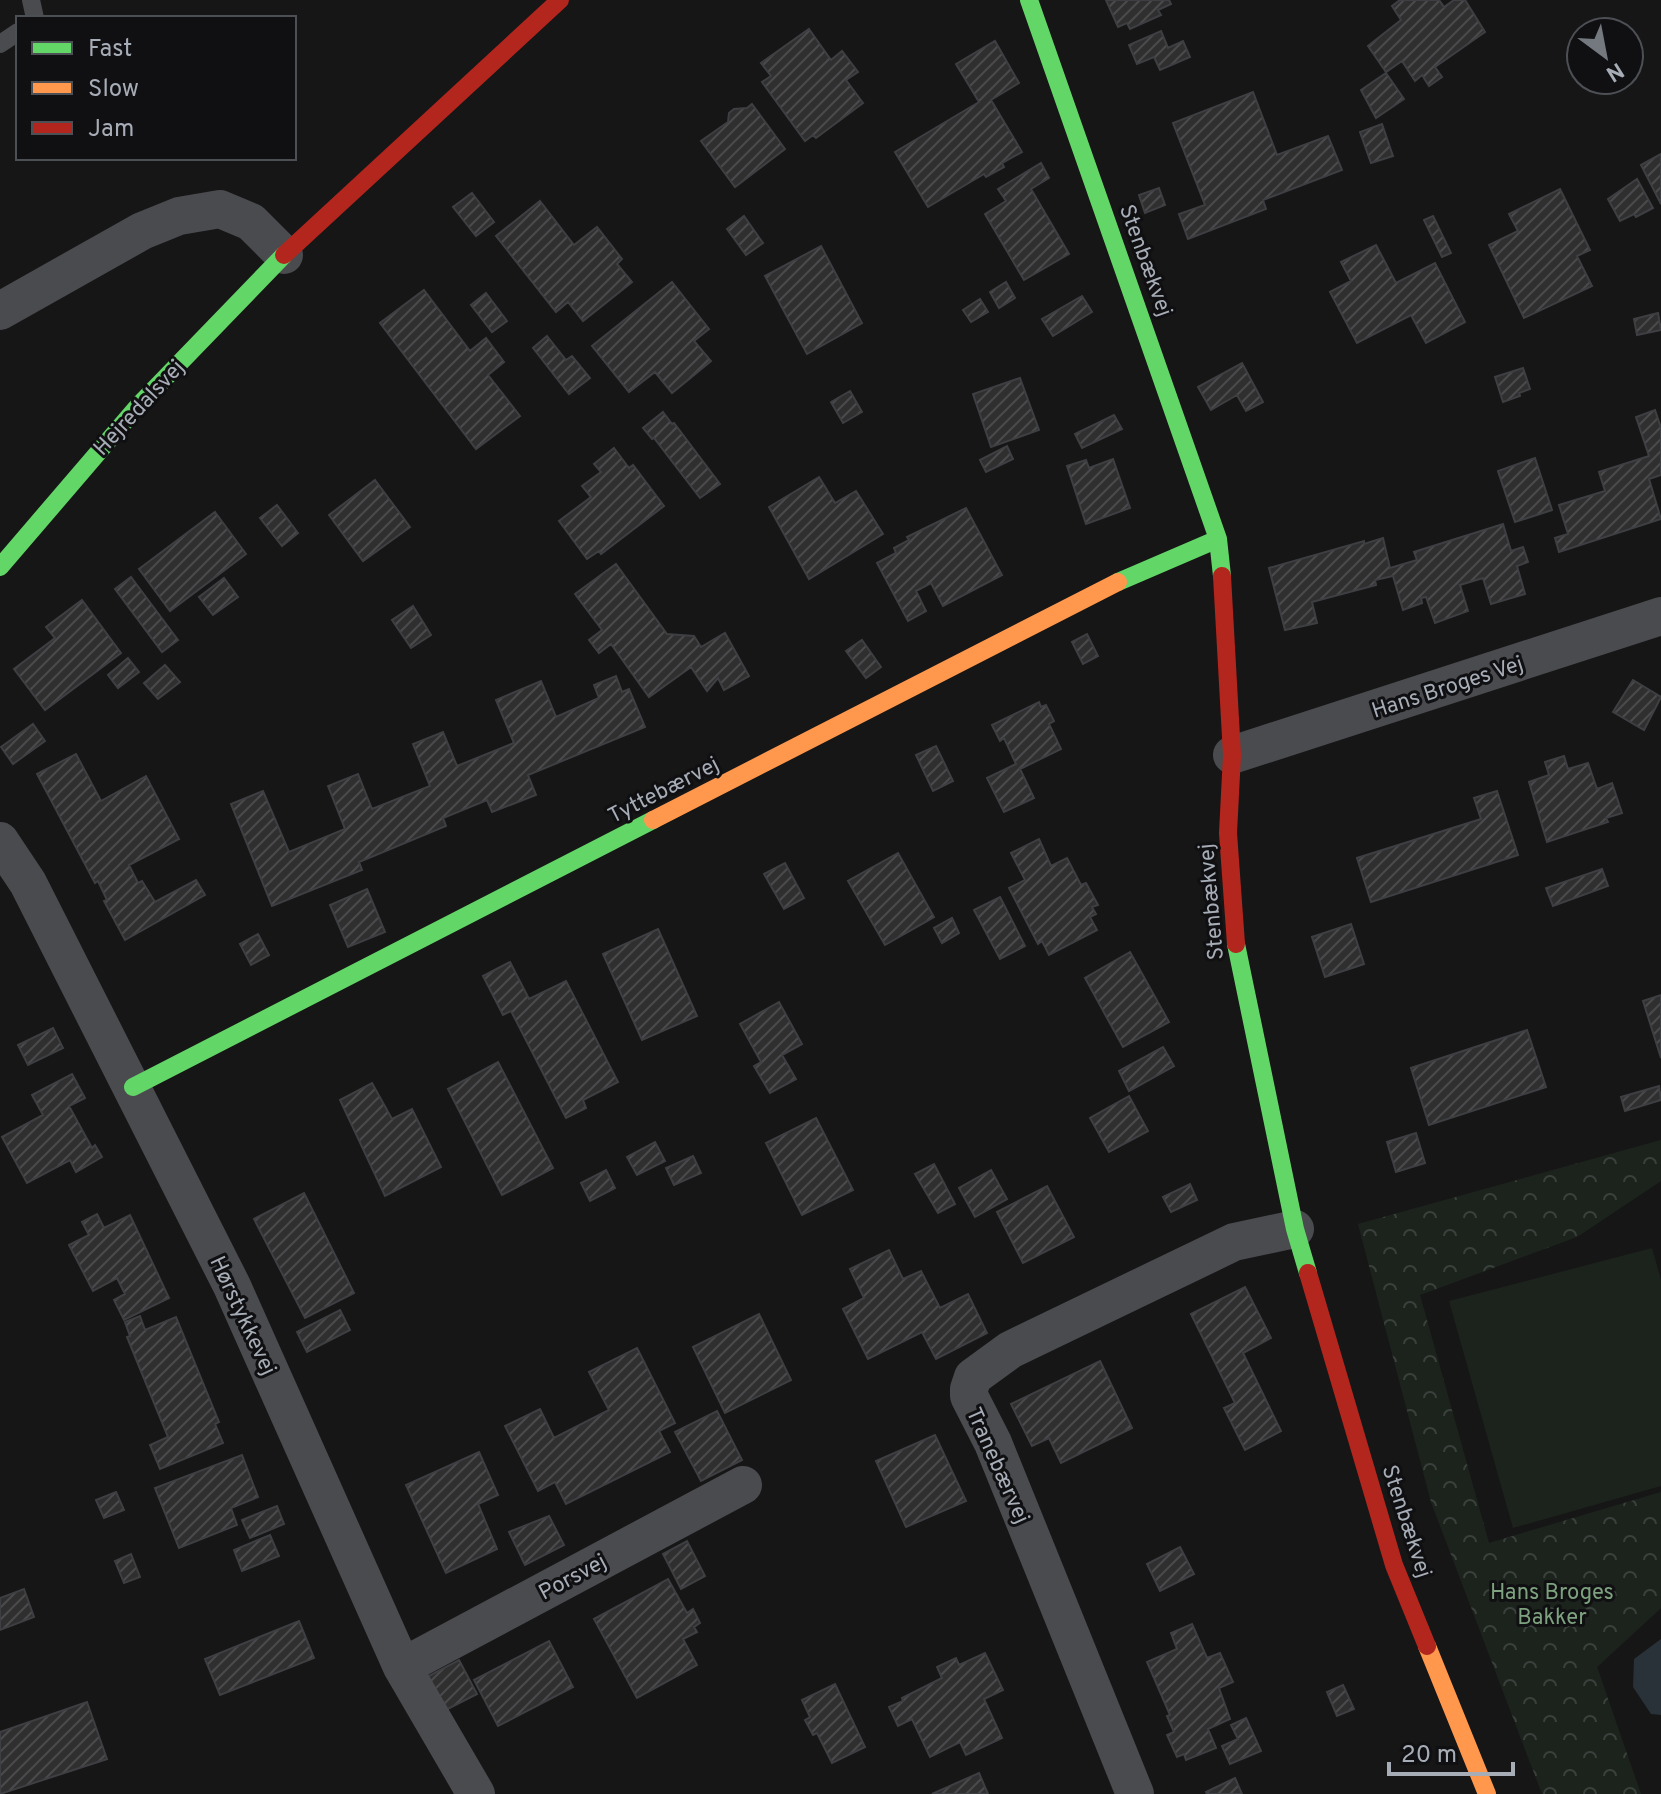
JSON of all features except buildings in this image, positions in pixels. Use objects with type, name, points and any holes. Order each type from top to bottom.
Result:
[{"type":"street","name":"Hejredalsvej","points":[[0,567],[69,482],[172,368],[284,255],[560,0]]},
{"type":"street","name":"Stenbækvej","points":[[1029,0],[1218,539],[1225,597],[1232,755],[1228,833],[1237,954],[1295,1229],[1394,1565],[1487,1794]]},
{"type":"street","points":[[0,311],[142,231],[179,216],[220,209],[251,222],[284,255]]},
{"type":"street","name":"Tyttebærvej","points":[[133,1087],[1100,590],[1218,539]]},
{"type":"street","name":"Hans Broges Vej","points":[[1232,755],[1661,616]]},
{"type":"street","name":"Hørstykkevej","points":[[0,841],[28,883],[232,1286],[402,1667],[476,1794]]},
{"type":"street","name":"Tranebærvej","points":[[1135,1794],[993,1443],[969,1396],[969,1389],[973,1377],[1017,1346],[1234,1242],[1295,1229]]},
{"type":"street","name":"Porsvej","points":[[402,1667],[743,1485]]},
{"type":"green space","name":"Hans Broges Bakker","points":[[1661,1140],[1661,1181],[1577,1237],[1420,1295],[1489,1543],[1661,1492],[1661,1608],[1597,1667],[1641,1794],[1542,1794],[1431,1502],[1358,1224]]},
{"type":"green space","points":[[1652,1248],[1661,1280],[1661,1486],[1513,1528],[1449,1301]]},
{"type":"shaded area","points":[[1661,1639],[1661,1715],[1651,1714],[1633,1687],[1634,1659]]},
{"type":"traffic: fast","points":[[1029,0],[1218,539],[1222,576]]},
{"type":"traffic: fast","points":[[0,567],[138,406],[284,255]]},
{"type":"traffic: fast","points":[[1118,582],[1218,539]]},
{"type":"traffic: fast","points":[[133,1087],[653,820]]},
{"type":"traffic: fast","points":[[1236,944],[1295,1229],[1308,1273]]},
{"type":"traffic: slow","points":[[653,820],[1118,582]]},
{"type":"traffic: slow","points":[[1427,1646],[1487,1794]]},
{"type":"traffic: jam","points":[[284,255],[560,0]]},
{"type":"traffic: jam","points":[[1222,576],[1232,755],[1228,833],[1236,944]]},
{"type":"traffic: jam","points":[[1308,1273],[1394,1565],[1427,1646]]}]
